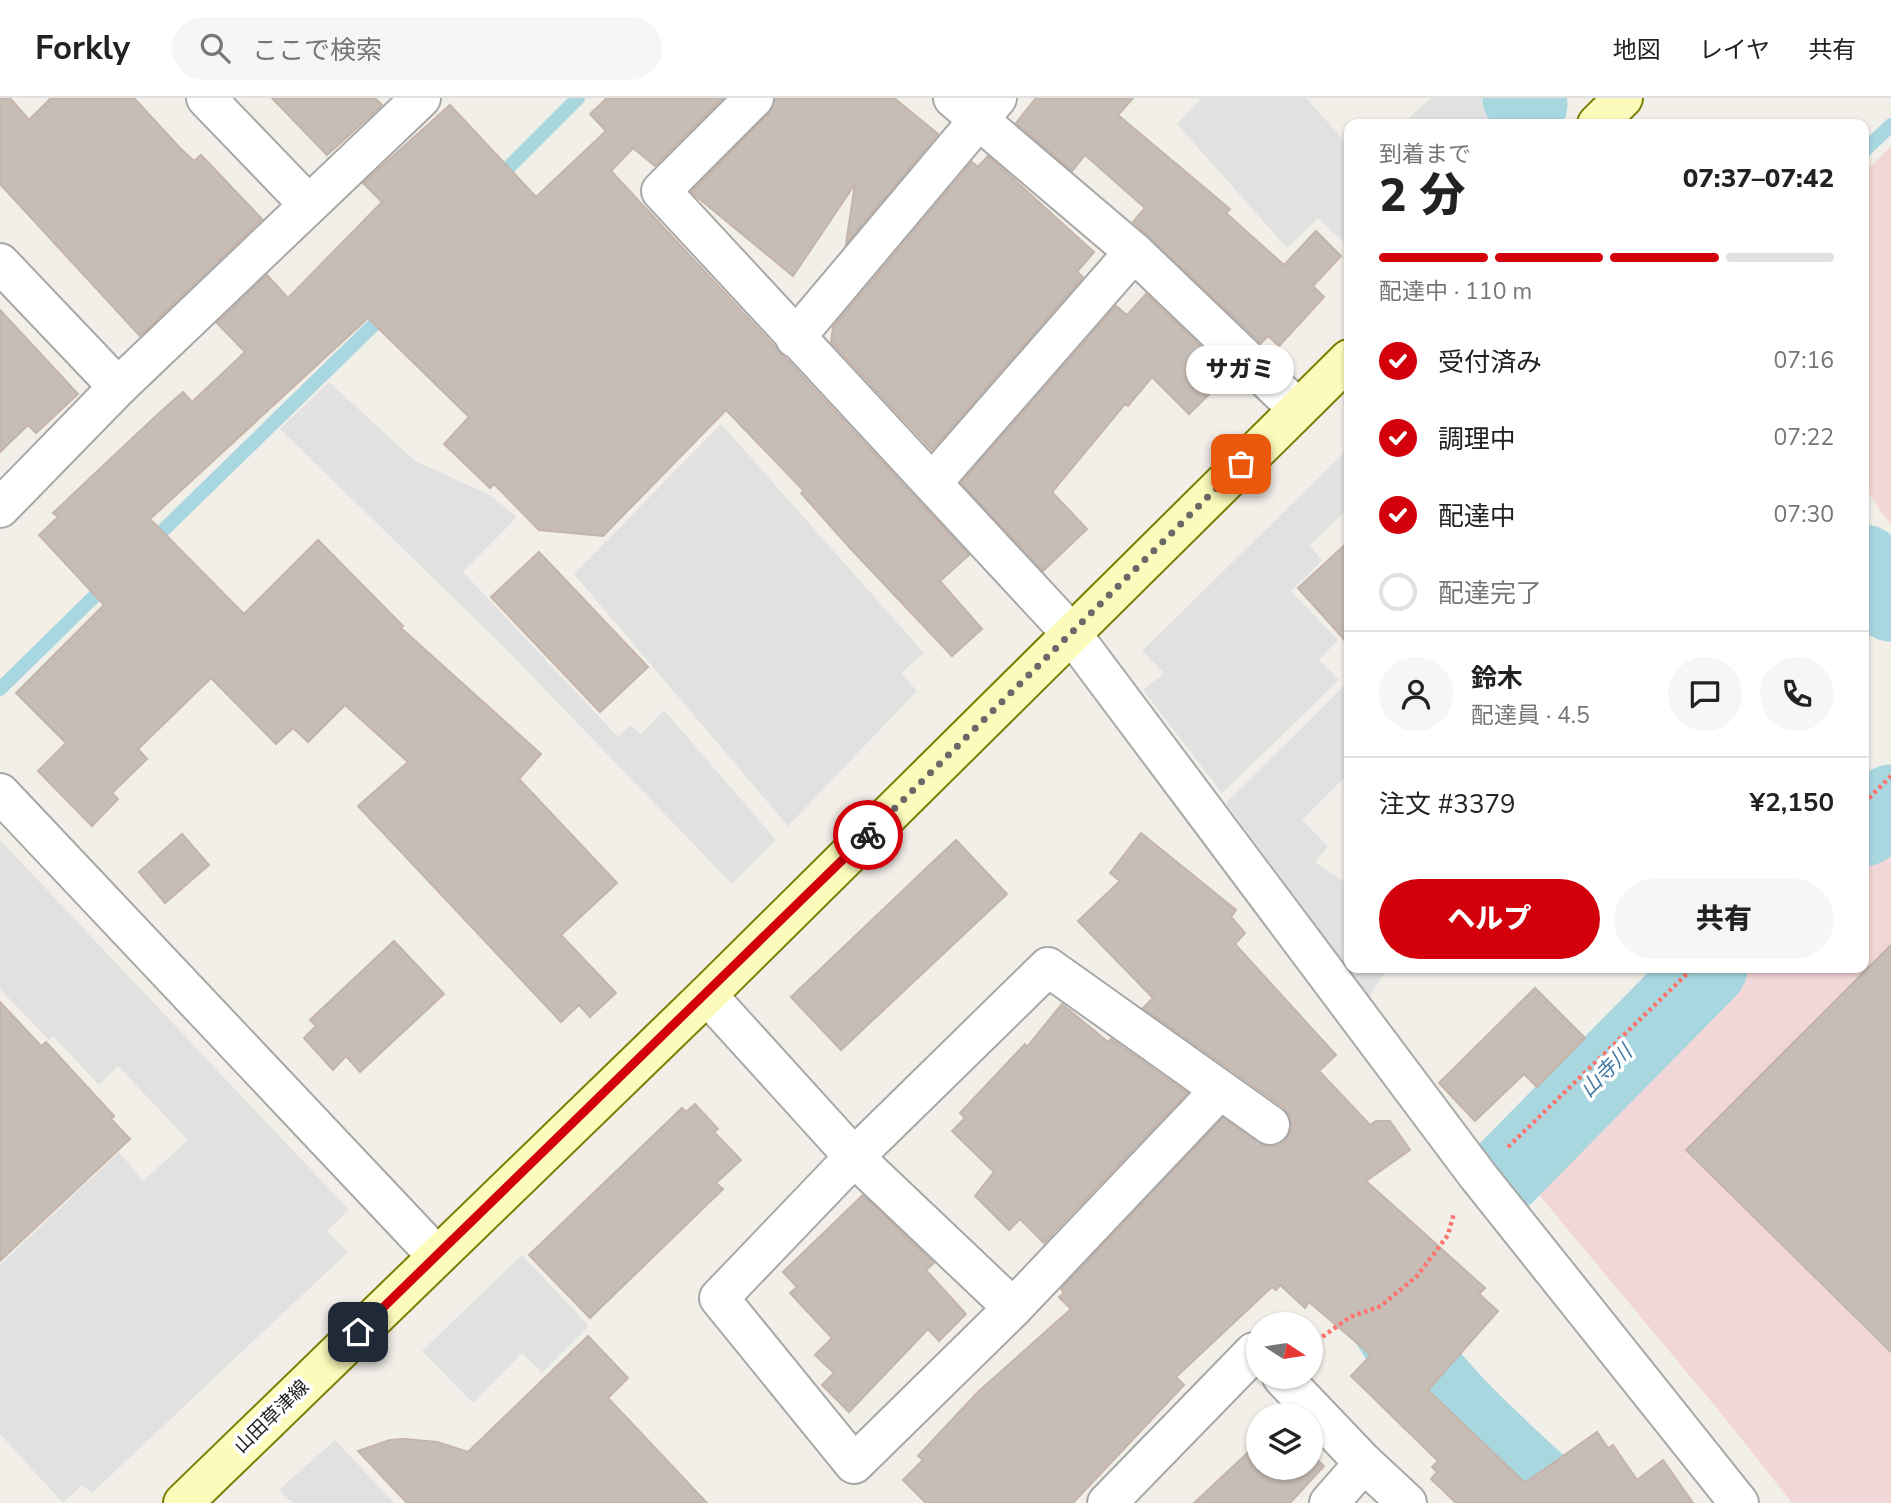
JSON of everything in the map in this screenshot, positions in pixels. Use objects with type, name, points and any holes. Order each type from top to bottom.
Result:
[{"type":"main road","name":"山田草津線","points":[[183,1503],[707,995],[1344,364]]},
{"type":"street","points":[[206,98],[308,204]]},
{"type":"street","points":[[0,508],[118,387],[421,98]]},
{"type":"street","points":[[754,98],[661,191],[1071,633],[1478,1176],[1739,1503]]},
{"type":"street","points":[[795,338],[976,106],[1135,252],[1297,408]]},
{"type":"street","points":[[933,482],[1135,252]]},
{"type":"street","points":[[0,264],[118,387]]},
{"type":"street","points":[[0,793],[436,1255]]},
{"type":"street","points":[[1219,1091],[1013,1308],[854,1464],[719,1298],[854,1157],[1048,967],[1270,1125]]},
{"type":"street","points":[[707,995],[854,1157],[1013,1308]]},
{"type":"street","points":[[1107,1503],[1246,1360]]},
{"type":"street","points":[[1294,1390],[1364,1463],[1407,1503]]},
{"type":"street","points":[[1329,1503],[1364,1463]]},
{"type":"path","points":[[1869,798],[1891,776]]},
{"type":"path","points":[[1323,1336],[1350,1317],[1381,1307],[1417,1276],[1448,1235],[1452,1216],[1478,1176],[1688,973]]},
{"type":"shaded area","points":[[1198,98],[1306,98],[1344,140],[1344,242],[1318,218],[1287,248],[1177,124],[1200,100]]},
{"type":"shaded area","points":[[1431,98],[1481,98],[1500,119],[1408,119]]},
{"type":"shaded area","points":[[1891,146],[1891,525],[1869,494],[1869,168]]},
{"type":"shaded area","points":[[329,382],[415,461],[490,495],[517,517],[463,572],[618,737],[630,725],[641,734],[664,710],[776,840],[732,884],[506,649],[280,429]]},
{"type":"shaded area","points":[[721,424],[924,653],[901,673],[917,691],[788,826],[574,574]]},
{"type":"shaded area","points":[[1344,453],[1344,513],[1310,545],[1322,561],[1291,591],[1338,640],[1319,660],[1339,680],[1222,793],[1143,690],[1164,673],[1142,651]]},
{"type":"shaded area","points":[[1344,686],[1344,778],[1302,820],[1328,846],[1315,862],[1344,882],[1344,963],[1226,803]]},
{"type":"shaded area","points":[[1891,825],[1891,1503],[1792,1503],[1525,1178],[1733,973],[1869,973],[1869,845]]},
{"type":"shaded area","points":[[0,840],[349,1210],[327,1231],[348,1252],[92,1493],[82,1485],[63,1503],[0,1434],[0,1265],[119,1152],[143,1181],[188,1140],[118,1066],[99,1085],[53,1036],[49,1040],[0,989]]},
{"type":"shaded area","points":[[1351,973],[1385,973],[1369,997]]},
{"type":"shaded area","points":[[522,1255],[589,1326],[542,1373],[522,1353],[473,1403],[422,1351]]},
{"type":"shaded area","points":[[335,1440],[394,1503],[293,1503],[279,1490]]},
{"type":"building","points":[[0,98],[10,98],[29,120],[51,98],[134,98],[180,148],[194,161],[201,155],[262,219],[140,336],[0,184]]},
{"type":"building","points":[[272,98],[375,98],[382,105],[327,155]]},
{"type":"building","points":[[607,98],[723,98],[655,166],[633,148],[611,171],[969,555],[940,581],[982,629],[952,656],[850,548],[801,493],[804,491],[726,410],[603,536],[539,530],[494,484],[490,488],[444,444],[469,417],[368,318],[150,519],[244,614],[318,540],[403,626],[401,628],[541,754],[519,779],[617,883],[561,935],[616,993],[590,1017],[579,1005],[561,1022],[358,806],[408,762],[345,705],[308,742],[293,728],[276,744],[211,678],[138,749],[147,759],[112,793],[118,799],[92,826],[38,771],[66,743],[16,693],[104,605],[39,535],[58,517],[53,513],[158,414],[183,392],[192,402],[245,352],[217,323],[267,275],[288,298],[382,202],[363,183],[450,105],[536,197],[606,131],[590,114]]},
{"type":"building","points":[[775,98],[894,98],[938,134],[846,244],[855,184],[793,276],[691,192],[769,113]]},
{"type":"building","points":[[1036,98],[1133,98],[1118,115],[1230,209],[1226,213],[1284,265],[1316,231],[1341,256],[1313,286],[1324,297],[1279,346],[1268,336],[1261,343],[1133,222],[1145,208],[1085,155],[1072,171],[1016,123]]},
{"type":"building","points":[[988,156],[1094,252],[1077,272],[1083,277],[932,450],[831,342],[833,327],[972,162],[978,167]]},
{"type":"building","points":[[1146,294],[1230,374],[1189,414],[1152,377],[1128,406],[1125,404],[1052,492],[1087,529],[1043,571],[961,483],[1116,306],[1127,315]]},
{"type":"building","points":[[0,310],[78,394],[36,433],[28,425],[0,452]]},
{"type":"building","points":[[1344,546],[1344,639],[1298,588]]},
{"type":"building","points":[[539,552],[648,667],[600,712],[491,597]]},
{"type":"building","points":[[1141,833],[1236,910],[1231,917],[1245,933],[1235,944],[1336,1055],[1319,1071],[1370,1125],[1376,1121],[1390,1121],[1410,1150],[1366,1181],[1485,1288],[1479,1294],[1498,1311],[1428,1390],[1525,1483],[1597,1432],[1608,1448],[1613,1445],[1637,1480],[1663,1460],[1693,1503],[1456,1503],[1431,1479],[1437,1472],[1432,1467],[1438,1461],[1351,1376],[1371,1355],[1323,1312],[1309,1302],[1305,1308],[1280,1285],[1276,1290],[1272,1287],[1176,1377],[1184,1385],[1073,1503],[926,1503],[903,1480],[923,1460],[918,1456],[978,1392],[1071,1309],[1059,1297],[1064,1293],[1061,1289],[1223,1118],[1267,1147],[1280,1145],[1292,1128],[1290,1117],[1283,1107],[1143,1008],[1153,998],[1078,921],[1120,881],[1110,873]]},
{"type":"building","points":[[182,834],[209,865],[165,903],[139,872]]},
{"type":"building","points":[[956,840],[1007,894],[841,1050],[791,997]]},
{"type":"building","points":[[394,941],[444,994],[360,1072],[346,1056],[333,1070],[304,1038],[316,1026],[310,1020]]},
{"type":"building","points":[[1891,945],[1891,1352],[1686,1150],[1863,973],[1869,973],[1869,967]]},
{"type":"building","points":[[1535,988],[1585,1038],[1537,1087],[1524,1074],[1475,1121],[1439,1083]]},
{"type":"building","points":[[0,1002],[41,1046],[46,1042],[114,1116],[111,1119],[130,1139],[0,1261]]},
{"type":"building","points":[[1062,1004],[1108,1042],[1111,1039],[1187,1093],[1044,1243],[1020,1219],[1009,1230],[975,1196],[994,1172],[952,1131],[965,1118],[960,1113],[1025,1044],[1027,1047]]},
{"type":"building","points":[[695,1104],[718,1129],[714,1132],[741,1160],[716,1183],[723,1189],[590,1318],[529,1255],[682,1108],[686,1112]]},
{"type":"building","points":[[863,1195],[934,1263],[926,1270],[966,1314],[939,1341],[928,1329],[849,1412],[822,1385],[834,1373],[815,1355],[832,1338],[790,1293],[797,1287],[783,1272]]},
{"type":"building","points":[[588,1336],[628,1378],[608,1398],[707,1503],[407,1503],[358,1451],[390,1440],[405,1439],[437,1442],[468,1452]]},
{"type":"building","points":[[1246,1454],[1246,1480],[1311,1480],[1290,1503],[1194,1503]]},
{"type":"waterway","points":[[495,181],[578,98]]},
{"type":"waterway","name":"山寺川","points":[[1522,98],[1528,105]]},
{"type":"waterway","points":[[1869,146],[1891,125]]},
{"type":"waterway","points":[[149,544],[388,311]]},
{"type":"waterway","name":"山寺川","points":[[1869,571],[1891,602]]},
{"type":"waterway","points":[[0,689],[109,582]]},
{"type":"waterway","name":"山寺川","points":[[1869,823],[1891,804]]},
{"type":"waterway","name":"山寺川","points":[[1505,1174],[1703,973]]},
{"type":"waterway","name":"山寺川","points":[[1385,1315],[1402,1342],[1442,1392],[1557,1503]]},
{"type":"way so far","points":[[868,835],[1241,464]]},
{"type":"place","name":"サガミ","points":[[1241,464]]},
{"type":"route","points":[[358,1332],[707,995],[868,835]]}]
